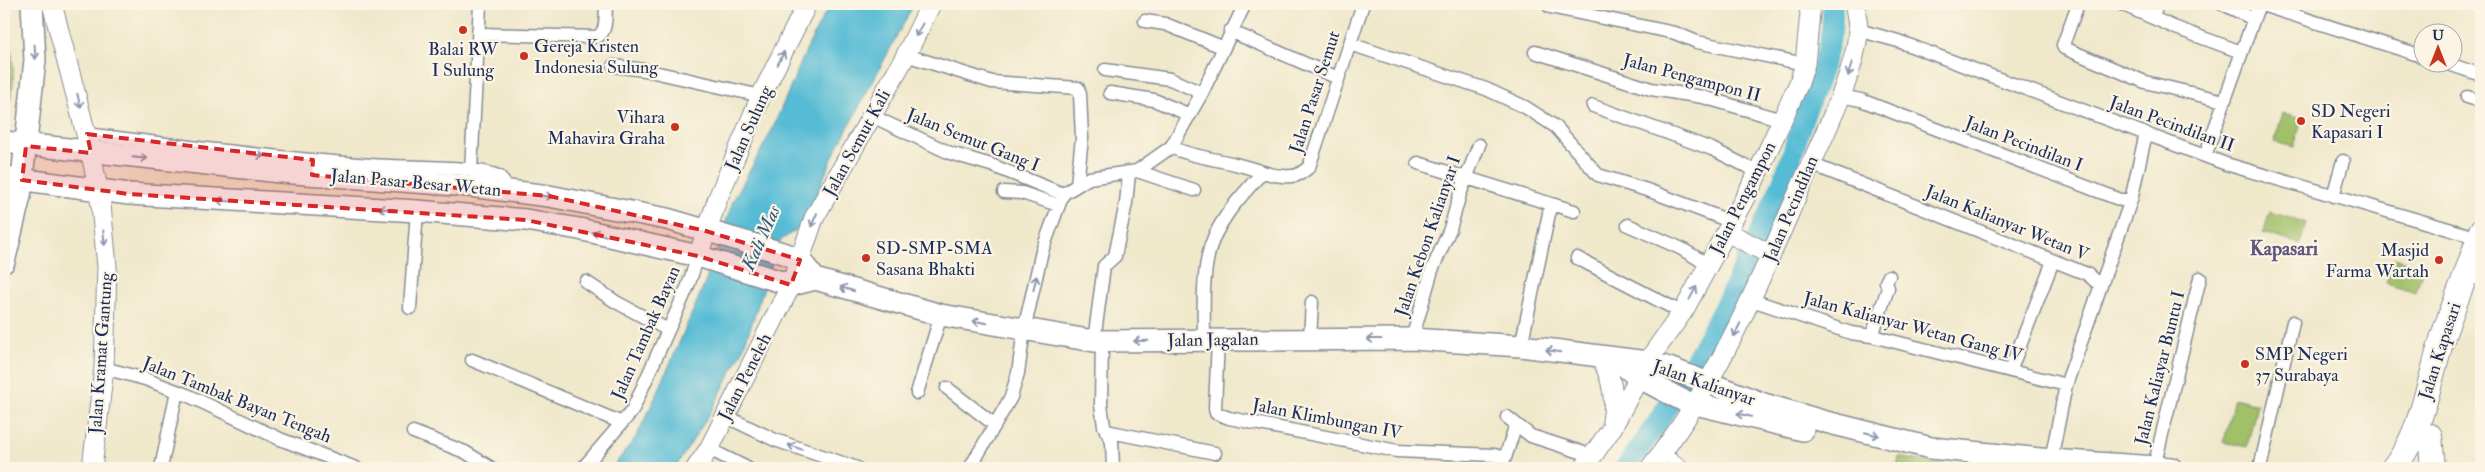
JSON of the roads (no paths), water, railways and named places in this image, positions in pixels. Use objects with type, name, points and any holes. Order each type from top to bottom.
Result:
[{"type":"highway","name":"Jalan Kapasari","points":[[2393,468],[2407,449],[2416,430],[2443,336],[2480,235]]},
{"type":"highway","name":"Jalan Kapasari","points":[[2414,468],[2430,436],[2480,275]]},
{"type":"highway","points":[[2430,436],[2432,468]]},
{"type":"main road","points":[[4,262],[13,178],[26,146],[35,60],[32,4]]},
{"type":"main road","name":"Jalan Kramat Gantung","points":[[52,4],[89,144],[98,190],[107,266],[104,368],[92,468]]},
{"type":"main road","name":"Jalan Sulung","points":[[705,258],[761,96],[807,4]]},
{"type":"main road","name":"Jalan Semut Kali","points":[[782,282],[793,257],[906,55],[931,4]]},
{"type":"main road","name":"Jalan Pengampon","points":[[1589,462],[1612,428],[1642,370],[1682,313],[1709,265],[1732,230],[1805,64],[1810,13],[1808,4]]},
{"type":"main road","name":"Jalan Pecindilan","points":[[1650,468],[1681,427],[1689,402],[1752,300],[1766,252],[1811,164],[1840,96],[1853,59],[1858,30],[1855,4]]},
{"type":"main road","name":"Jalan Pasar Besar Wetan","points":[[4,142],[26,146],[89,144],[313,167],[509,191],[635,212],[713,232],[793,257]]},
{"type":"main road","name":"Jalan Pasar Besar Wetan","points":[[13,178],[98,190],[269,204],[417,211],[526,220],[579,229],[705,258],[782,282]]},
{"type":"main road","points":[[630,242],[641,228],[641,223],[635,212]]},
{"type":"main road","points":[[1732,230],[1766,252]]},
{"type":"main road","points":[[793,257],[815,279]]},
{"type":"main road","name":"Jalan Jagalan","points":[[782,282],[815,279],[941,315],[1098,341],[1412,339],[1521,346],[1609,359]]},
{"type":"main road","name":"Jalan Peneleh","points":[[696,468],[709,449],[725,416],[782,282]]},
{"type":"main road","points":[[1609,359],[1614,394],[1612,428]]},
{"type":"main road","name":"Jalan Kalianyar","points":[[1609,359],[1642,370],[1669,368],[1701,382],[1895,448],[2162,468]]},
{"type":"main road","name":"Jalan Kalianyar","points":[[1642,370],[1660,389],[1689,402],[1800,429],[1895,448],[2014,468]]},
{"type":"street","points":[[470,170],[480,34],[480,4]]},
{"type":"street","points":[[480,34],[596,38],[602,34],[604,29],[606,4]]},
{"type":"street","points":[[1113,468],[1112,442],[1106,431],[1101,405],[1098,341],[1104,266],[1115,256],[1133,172],[1171,146],[1202,93],[1243,4]]},
{"type":"street","name":"Jalan Pasar Semut","points":[[1171,146],[1181,151],[1241,165],[1262,173],[1293,176],[1309,167],[1363,4]]},
{"type":"street","points":[[1548,4],[1550,7],[1560,10],[1674,33],[1697,42],[1805,64]]},
{"type":"street","points":[[2078,4],[2063,45],[2064,48],[2145,82],[2224,101]]},
{"type":"street","points":[[2121,4],[2241,52]]},
{"type":"street","points":[[2153,18],[2157,4]]},
{"type":"street","points":[[2224,4],[2253,19]]},
{"type":"street","points":[[2206,156],[2259,4],[2412,53]]},
{"type":"street","points":[[1144,21],[1165,24],[1222,47]]},
{"type":"street","name":"Jalan Pecindilan II","points":[[1858,30],[1898,41],[2206,156],[2333,196],[2480,235]]},
{"type":"street","points":[[1230,31],[1338,78]]},
{"type":"street","points":[[1350,44],[1486,89],[1525,108],[1556,127],[1598,174],[1732,230]]},
{"type":"street","name":"Jalan Pengampon II","points":[[1536,52],[1651,89],[1704,97],[1782,120]]},
{"type":"street","points":[[906,55],[992,82],[1075,87],[1080,94],[1082,138],[1077,184]]},
{"type":"street","points":[[613,66],[645,70],[761,96]]},
{"type":"street","points":[[2462,68],[2481,75]]},
{"type":"street","points":[[1105,70],[1170,79],[1202,93]]},
{"type":"street","points":[[1110,93],[1154,100],[1190,115]]},
{"type":"street","name":"Jalan Pecindilan I","points":[[1840,96],[1861,100],[2122,200],[2131,200]]},
{"type":"street","points":[[2466,97],[2481,101]]},
{"type":"street","points":[[1593,106],[1712,148],[1758,172]]},
{"type":"street","name":"Jalan Semut Gang I","points":[[872,116],[934,146],[991,165],[1060,199]]},
{"type":"street","points":[[2051,460],[2066,385],[2131,200],[2146,133]]},
{"type":"street","name":"Jalan Kebon Kalianyar I","points":[[1412,339],[1420,306],[1450,229],[1466,178],[1479,145]]},
{"type":"street","points":[[2333,196],[2343,161]]},
{"type":"street","points":[[1418,163],[1574,211]]},
{"type":"street","name":"Jalan Kalianyar Wetan V","points":[[1811,164],[2087,274],[2101,286]]},
{"type":"street","points":[[313,167],[470,170],[500,177],[509,191]]},
{"type":"street","points":[[970,468],[1011,397],[1018,373],[1024,330],[1042,251],[1060,199],[1077,184],[1089,178],[1133,172],[1194,190]]},
{"type":"street","points":[[1211,340],[1203,288],[1208,254],[1218,228],[1246,190],[1262,173]]},
{"type":"street","points":[[1004,192],[1060,199]]},
{"type":"street","points":[[1521,346],[1551,204]]},
{"type":"street","points":[[410,308],[417,211]]},
{"type":"street","points":[[1628,225],[1680,248],[1709,265]]},
{"type":"street","name":"Jalan Tambak Bayan","points":[[583,468],[632,411],[688,286],[705,258]]},
{"type":"street","points":[[1577,258],[1682,313]]},
{"type":"street","points":[[2010,371],[2053,261]]},
{"type":"street","points":[[1872,336],[1888,288],[1886,282],[1889,276]]},
{"type":"street","name":"Jalan Kaliayar Buntu I","points":[[2162,468],[2200,278]]},
{"type":"street","points":[[586,282],[616,302],[668,330]]},
{"type":"street","name":"Jalan Kalianyar Wetan Gang IV","points":[[1752,300],[1851,333],[1872,336],[2066,385]]},
{"type":"street","points":[[1310,339],[1312,302]]},
{"type":"street","points":[[917,393],[941,315]]},
{"type":"street","points":[[2260,468],[2293,322]]},
{"type":"street","name":"Jalan Klimbungan IV","points":[[1211,340],[1215,408],[1216,413],[1221,416],[1397,451],[1494,455],[1506,458],[1511,421],[1531,436],[1589,462]]},
{"type":"street","points":[[472,360],[622,423]]},
{"type":"street","name":"Jalan Tambak Bayan Tengah","points":[[104,368],[145,379],[178,392],[280,438],[356,468]]},
{"type":"street","points":[[947,388],[995,425]]},
{"type":"street","points":[[161,468],[178,392]]},
{"type":"street","points":[[725,416],[775,440],[857,468]]},
{"type":"street","points":[[1106,431],[1215,453]]},
{"type":"street","points":[[413,432],[465,452],[490,468]]},
{"type":"street","points":[[709,449],[747,468]]},
{"type":"street","points":[[1662,452],[1683,468]]},
{"type":"water","name":"Kali Mas","points":[[830,4],[914,4],[835,152],[804,224],[780,241],[742,352],[709,415],[675,468],[612,468],[636,437],[656,396],[705,283],[733,201],[771,132],[809,44]]},
{"type":"waterway","points":[[1625,468],[1670,403],[1691,368],[1729,297],[1764,224],[1784,179],[1804,116],[1820,75],[1831,33],[1832,4]]},
{"type":"place","name":"Balai RW I Sulung","points":[[463,30]]},
{"type":"place","name":"Gereja Kristen Indonesia Sulung","points":[[524,56]]},
{"type":"place","name":"SD Negeri Kapasari I","points":[[2301,121]]},
{"type":"place","name":"Vihara Mahavira Graha","points":[[675,127]]},
{"type":"place","name":"SD-SMP-SMA Sasana Bhakti","points":[[866,258]]},
{"type":"place","name":"Masjid Farma Wartah","points":[[2439,260]]},
{"type":"place","name":"SMP Negeri 37 Surabaya","points":[[2245,364]]},
{"type":"district","name":"Kapasari","points":[[2284,248]]}]
